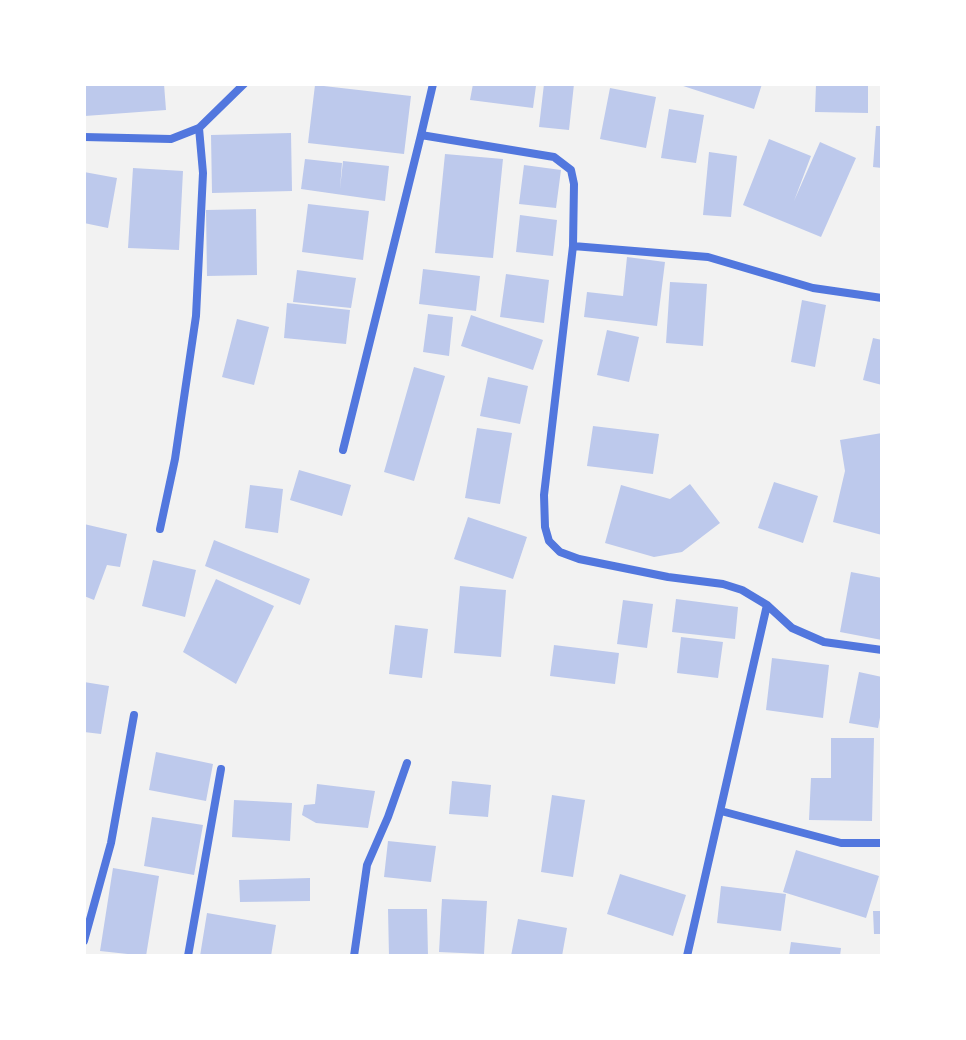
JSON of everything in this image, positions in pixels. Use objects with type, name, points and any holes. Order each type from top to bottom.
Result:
[{"type":"street","points":[[84,137],[171,139],[199,128],[244,84]]},
{"type":"street","points":[[343,450],[433,84]]},
{"type":"street","points":[[160,529],[175,459],[196,316],[203,173],[199,128]]},
{"type":"street","points":[[421,135],[554,157],[571,170],[574,184],[573,246],[544,495],[545,527],[549,541],[560,552],[579,559],[742,590],[767,605],[792,628],[824,642],[882,650]]},
{"type":"street","points":[[573,246],[708,257],[813,288],[882,298]]},
{"type":"street","points":[[687,956],[767,605]]},
{"type":"street","points":[[84,941],[109,854],[134,715]]},
{"type":"street","points":[[354,956],[367,865],[407,763]]},
{"type":"street","points":[[188,956],[221,769]]},
{"type":"street","points":[[721,811],[841,843],[882,843]]},
{"type":"building","points":[[84,84],[164,84],[166,110],[85,116]]},
{"type":"building","points":[[473,84],[536,86],[533,108],[470,100]]},
{"type":"building","points":[[544,84],[574,84],[569,130],[539,127]]},
{"type":"building","points":[[677,84],[762,84],[754,109]]},
{"type":"building","points":[[816,84],[868,84],[868,113],[815,112]]},
{"type":"building","points":[[315,85],[411,96],[404,154],[308,143]]},
{"type":"building","points":[[610,88],[656,97],[646,148],[600,139]]},
{"type":"building","points":[[669,109],[704,115],[696,163],[661,158]]},
{"type":"building","points":[[876,126],[882,126],[882,168],[873,167]]},
{"type":"building","points":[[291,133],[292,191],[212,193],[211,135]]},
{"type":"building","points":[[769,139],[811,156],[794,201],[820,142],[856,158],[821,237],[743,205]]},
{"type":"building","points":[[709,152],[737,156],[731,217],[703,215]]},
{"type":"building","points":[[445,154],[503,159],[493,258],[435,253]]},
{"type":"building","points":[[305,159],[342,163],[340,189],[343,161],[389,166],[385,201],[301,189]]},
{"type":"building","points":[[524,165],[561,170],[556,208],[519,204]]},
{"type":"building","points":[[133,168],[183,171],[179,250],[128,248]]},
{"type":"building","points":[[84,172],[117,178],[108,228],[84,223]]},
{"type":"building","points":[[308,204],[369,211],[363,260],[302,252]]},
{"type":"building","points":[[256,209],[257,275],[207,276],[206,210]]},
{"type":"building","points":[[520,215],[557,220],[553,256],[516,252]]},
{"type":"building","points":[[627,257],[665,262],[657,326],[584,317],[587,292],[623,296]]},
{"type":"building","points":[[423,269],[480,276],[476,311],[419,304]]},
{"type":"building","points":[[297,270],[356,278],[351,308],[293,302]]},
{"type":"building","points":[[506,274],[549,280],[544,323],[500,317]]},
{"type":"building","points":[[670,282],[707,284],[703,346],[666,343]]},
{"type":"building","points":[[802,300],[826,305],[815,367],[791,362]]},
{"type":"building","points":[[287,303],[350,310],[346,344],[284,338]]},
{"type":"building","points":[[428,314],[453,317],[449,356],[423,352]]},
{"type":"building","points":[[471,315],[543,340],[533,370],[461,346]]},
{"type":"building","points":[[237,319],[269,327],[254,385],[222,377]]},
{"type":"building","points":[[607,330],[639,337],[629,382],[597,375]]},
{"type":"building","points":[[873,338],[882,340],[882,385],[863,380]]},
{"type":"building","points":[[414,367],[445,376],[414,481],[384,472]]},
{"type":"building","points":[[488,377],[528,386],[520,424],[480,416]]},
{"type":"building","points":[[593,426],[659,434],[653,474],[587,466]]},
{"type":"building","points":[[477,428],[512,433],[500,504],[465,498]]},
{"type":"building","points":[[882,433],[882,535],[833,522],[845,471],[840,440]]},
{"type":"building","points":[[299,470],[351,485],[342,516],[290,500]]},
{"type":"building","points":[[774,482],[818,496],[803,543],[758,528]]},
{"type":"building","points":[[690,484],[720,523],[682,552],[654,557],[605,543],[621,485],[670,499]]},
{"type":"building","points":[[250,485],[283,489],[278,533],[245,528]]},
{"type":"building","points":[[468,517],[527,537],[513,579],[454,559]]},
{"type":"building","points":[[84,524],[127,534],[120,567],[107,565],[94,600],[84,596]]},
{"type":"building","points":[[214,540],[310,579],[300,605],[205,566]]},
{"type":"building","points":[[153,560],[196,570],[185,617],[142,606]]},
{"type":"building","points":[[851,572],[882,578],[882,640],[840,632]]},
{"type":"building","points":[[216,579],[274,606],[236,684],[183,652]]},
{"type":"building","points":[[460,586],[506,590],[501,657],[454,653]]},
{"type":"building","points":[[676,599],[738,607],[735,639],[672,632]]},
{"type":"building","points":[[623,600],[653,604],[647,648],[617,644]]},
{"type":"building","points":[[395,625],[428,629],[422,678],[389,674]]},
{"type":"building","points":[[681,637],[723,642],[718,678],[677,673]]},
{"type":"building","points":[[554,645],[619,653],[615,684],[550,676]]},
{"type":"building","points":[[772,658],[829,665],[823,718],[766,710]]},
{"type":"building","points":[[859,672],[882,677],[878,728],[849,723]]},
{"type":"building","points":[[84,682],[109,686],[101,734],[84,732]]},
{"type":"building","points":[[831,738],[874,738],[872,821],[809,820],[811,778],[831,778]]},
{"type":"building","points":[[156,752],[213,764],[206,801],[149,790]]},
{"type":"building","points":[[452,781],[491,785],[488,817],[449,814]]},
{"type":"building","points":[[317,784],[375,791],[368,828],[316,823],[302,815],[304,805],[315,804]]},
{"type":"building","points":[[552,795],[585,800],[573,877],[541,872]]},
{"type":"building","points":[[234,800],[292,803],[290,841],[232,837]]},
{"type":"building","points":[[152,817],[203,825],[194,875],[144,866]]},
{"type":"building","points":[[388,841],[436,846],[431,882],[384,877]]},
{"type":"building","points":[[796,850],[879,876],[866,918],[783,892]]},
{"type":"building","points":[[113,868],[159,876],[146,956],[100,951]]},
{"type":"building","points":[[620,874],[686,895],[673,936],[607,914]]},
{"type":"building","points":[[310,878],[310,901],[240,902],[239,880]]},
{"type":"building","points":[[721,886],[786,894],[781,931],[717,923]]},
{"type":"building","points":[[442,899],[487,901],[484,954],[439,952]]},
{"type":"building","points":[[388,909],[427,909],[428,956],[389,956]]},
{"type":"building","points":[[873,911],[882,911],[882,934],[874,934]]},
{"type":"building","points":[[207,913],[276,925],[271,956],[200,956]]},
{"type":"building","points":[[518,919],[567,928],[562,956],[511,956]]},
{"type":"building","points":[[791,942],[841,948],[840,956],[789,956]]}]
